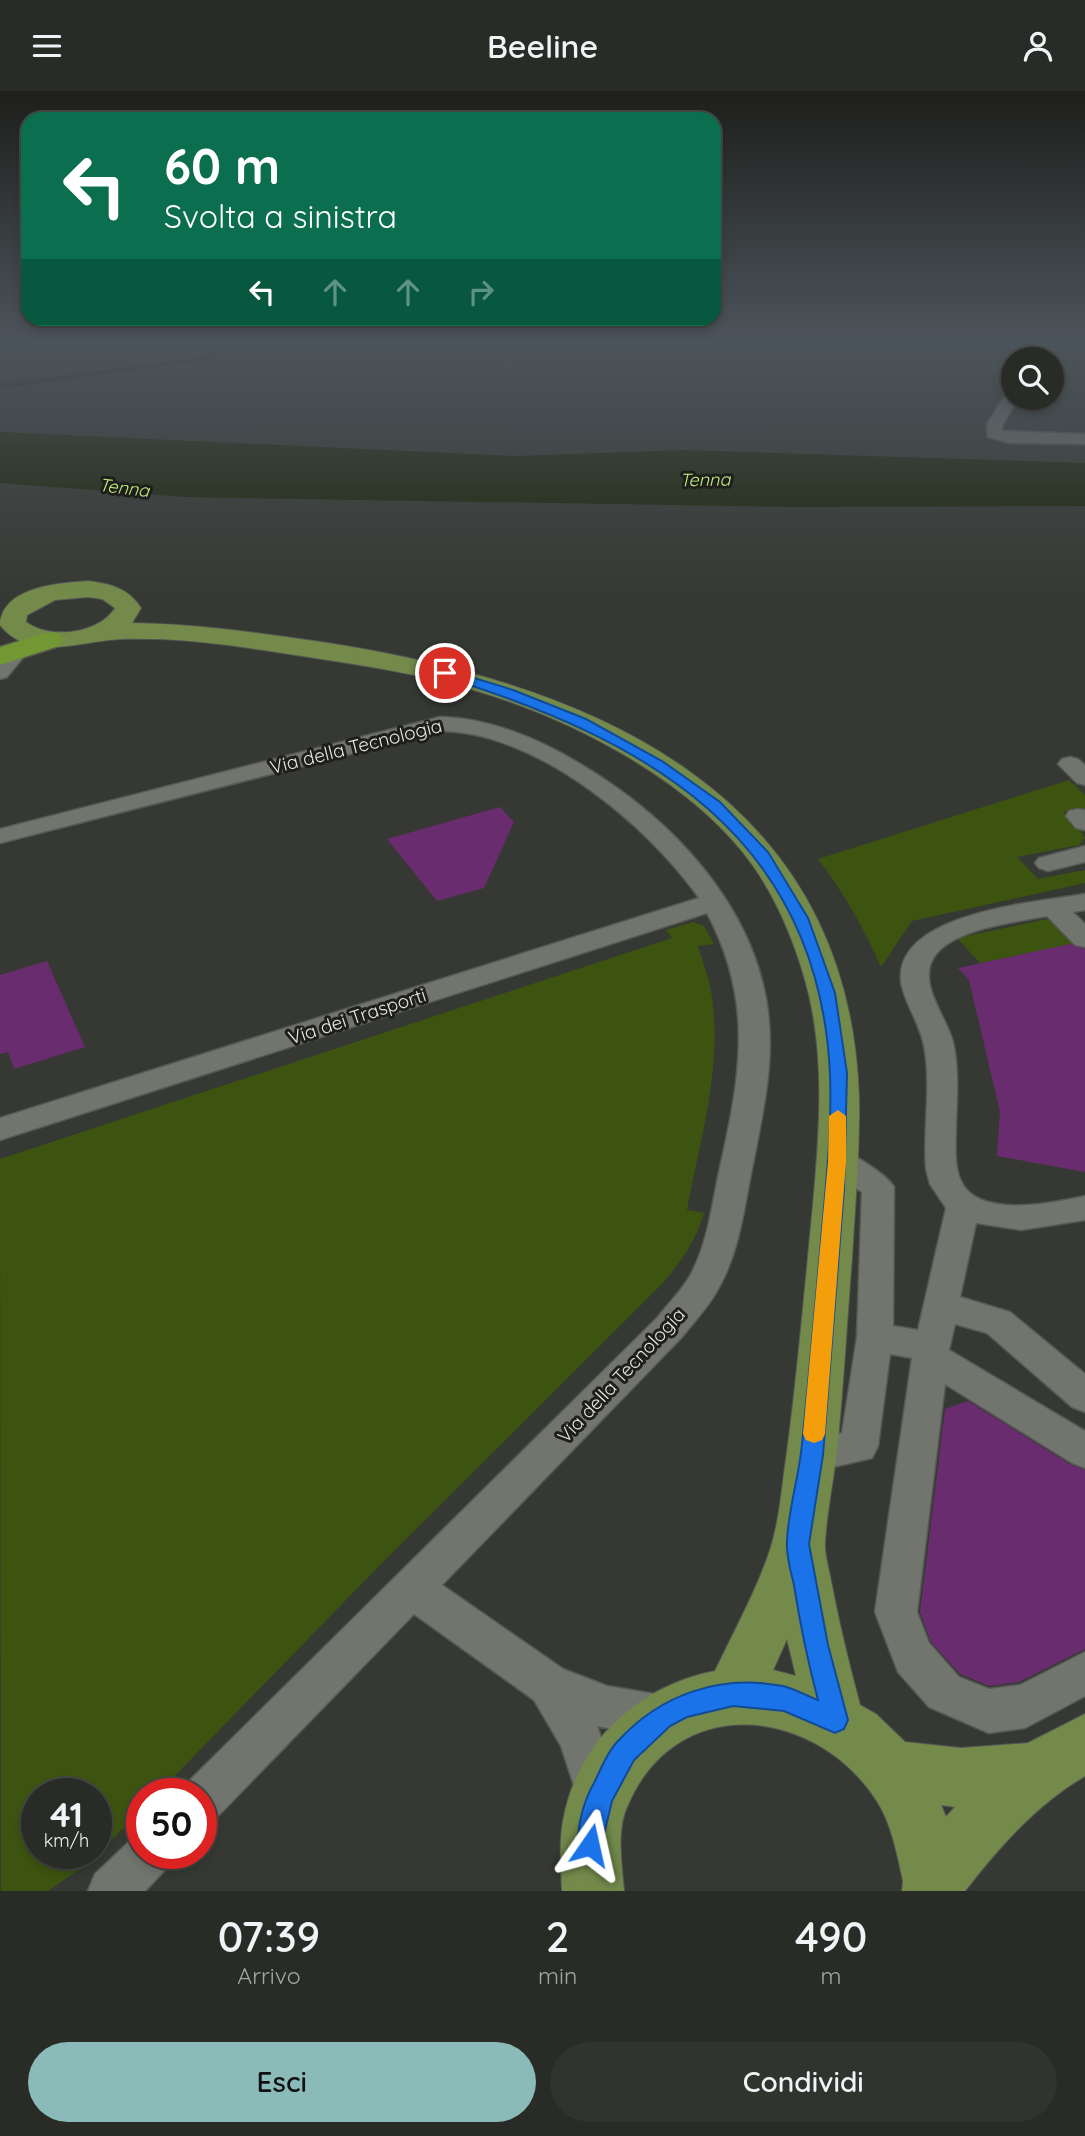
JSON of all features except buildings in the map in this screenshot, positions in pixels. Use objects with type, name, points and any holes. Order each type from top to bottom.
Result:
[{"type":"highway","points":[[7,629],[49,640]]},
{"type":"main road","points":[[7,629],[38,597],[71,590],[96,590],[116,595],[139,616],[189,631]]},
{"type":"main road","points":[[103,632],[117,624],[128,608]]},
{"type":"main road","points":[[49,640],[142,629],[189,631],[355,655],[445,673],[508,692],[582,722],[657,764],[715,805],[763,855],[801,918],[827,993],[838,1073],[837,1162],[812,1455],[798,1544],[765,1629],[733,1694]]},
{"type":"main road","points":[[798,1544],[816,1645],[835,1720]]},
{"type":"main road","points":[[593,1891],[590,1845],[600,1797],[625,1751],[662,1717],[684,1706],[733,1694],[785,1699],[835,1720],[864,1743],[890,1770],[919,1821],[933,1886]]},
{"type":"main road","points":[[933,1886],[971,1834],[1035,1772],[1085,1743]]},
{"type":"main road","points":[[890,1770],[961,1778],[1035,1772]]},
{"type":"street","points":[[995,425],[994,434],[1010,438],[1085,439]]},
{"type":"street","points":[[0,673],[7,629]]},
{"type":"street","name":"Via della Tecnologia","points":[[0,836],[440,724],[457,722],[553,757],[605,789],[646,820],[688,862],[714,902],[736,947],[752,1001],[754,1055],[746,1123],[722,1234],[708,1277],[670,1327],[217,1785]]},
{"type":"street","points":[[1048,863],[1085,855]]},
{"type":"street","name":"Via dei Trasporti","points":[[0,1129],[714,902]]},
{"type":"street","points":[[1085,902],[966,926],[930,944],[920,958],[915,976],[931,1019],[941,1058],[942,1153],[946,1184],[963,1205],[991,1214],[1024,1218],[1085,1208]]},
{"type":"street","points":[[1054,908],[1085,939]]},
{"type":"street","points":[[812,1455],[859,1446],[876,1337],[878,1187],[837,1162]]},
{"type":"street","points":[[963,1205],[931,1352],[896,1612],[913,1657],[943,1692],[989,1710],[1025,1706],[1085,1673]]},
{"type":"street","points":[[941,1306],[998,1322],[1085,1396]]},
{"type":"street","points":[[876,1337],[931,1352],[1085,1451]]},
{"type":"street","points":[[412,1588],[549,1685],[607,1708],[662,1717]]},
{"type":"street","points":[[549,1685],[580,1737],[600,1797]]},
{"type":"street","points":[[113,1891],[134,1869]]},
{"type":"green space","points":[[1069,780],[1085,795],[1085,808],[1063,812],[1085,838],[1079,845],[1017,857],[1038,879],[1085,870],[1085,883],[912,921],[881,967],[853,911],[818,859]]},
{"type":"green space","points":[[1052,918],[1075,943],[980,963],[957,938]]},
{"type":"green space","points":[[693,922],[704,926],[714,944],[698,946],[711,991],[714,1051],[708,1104],[687,1210],[704,1213],[682,1258],[663,1283],[380,1565],[173,1778],[126,1778],[126,1825],[112,1840],[112,1778],[21,1778],[21,1869],[80,1869],[48,1891],[1,1891],[0,1159],[672,938],[666,930]]},
{"type":"water","name":"Tenna","points":[[0,432],[516,456],[683,450],[1085,463],[1085,506],[790,507],[184,497],[0,483]]},
{"type":"slow traffic","points":[[814,1434],[837,1162],[838,1116]]},
{"type":"route","points":[[445,673],[508,692],[582,722],[657,764],[715,805],[763,855],[801,918],[827,993],[838,1073],[835,1189],[812,1455],[798,1544],[816,1645],[835,1720],[785,1699],[733,1694],[707,1698],[662,1717],[625,1751],[600,1797],[590,1845]]}]
